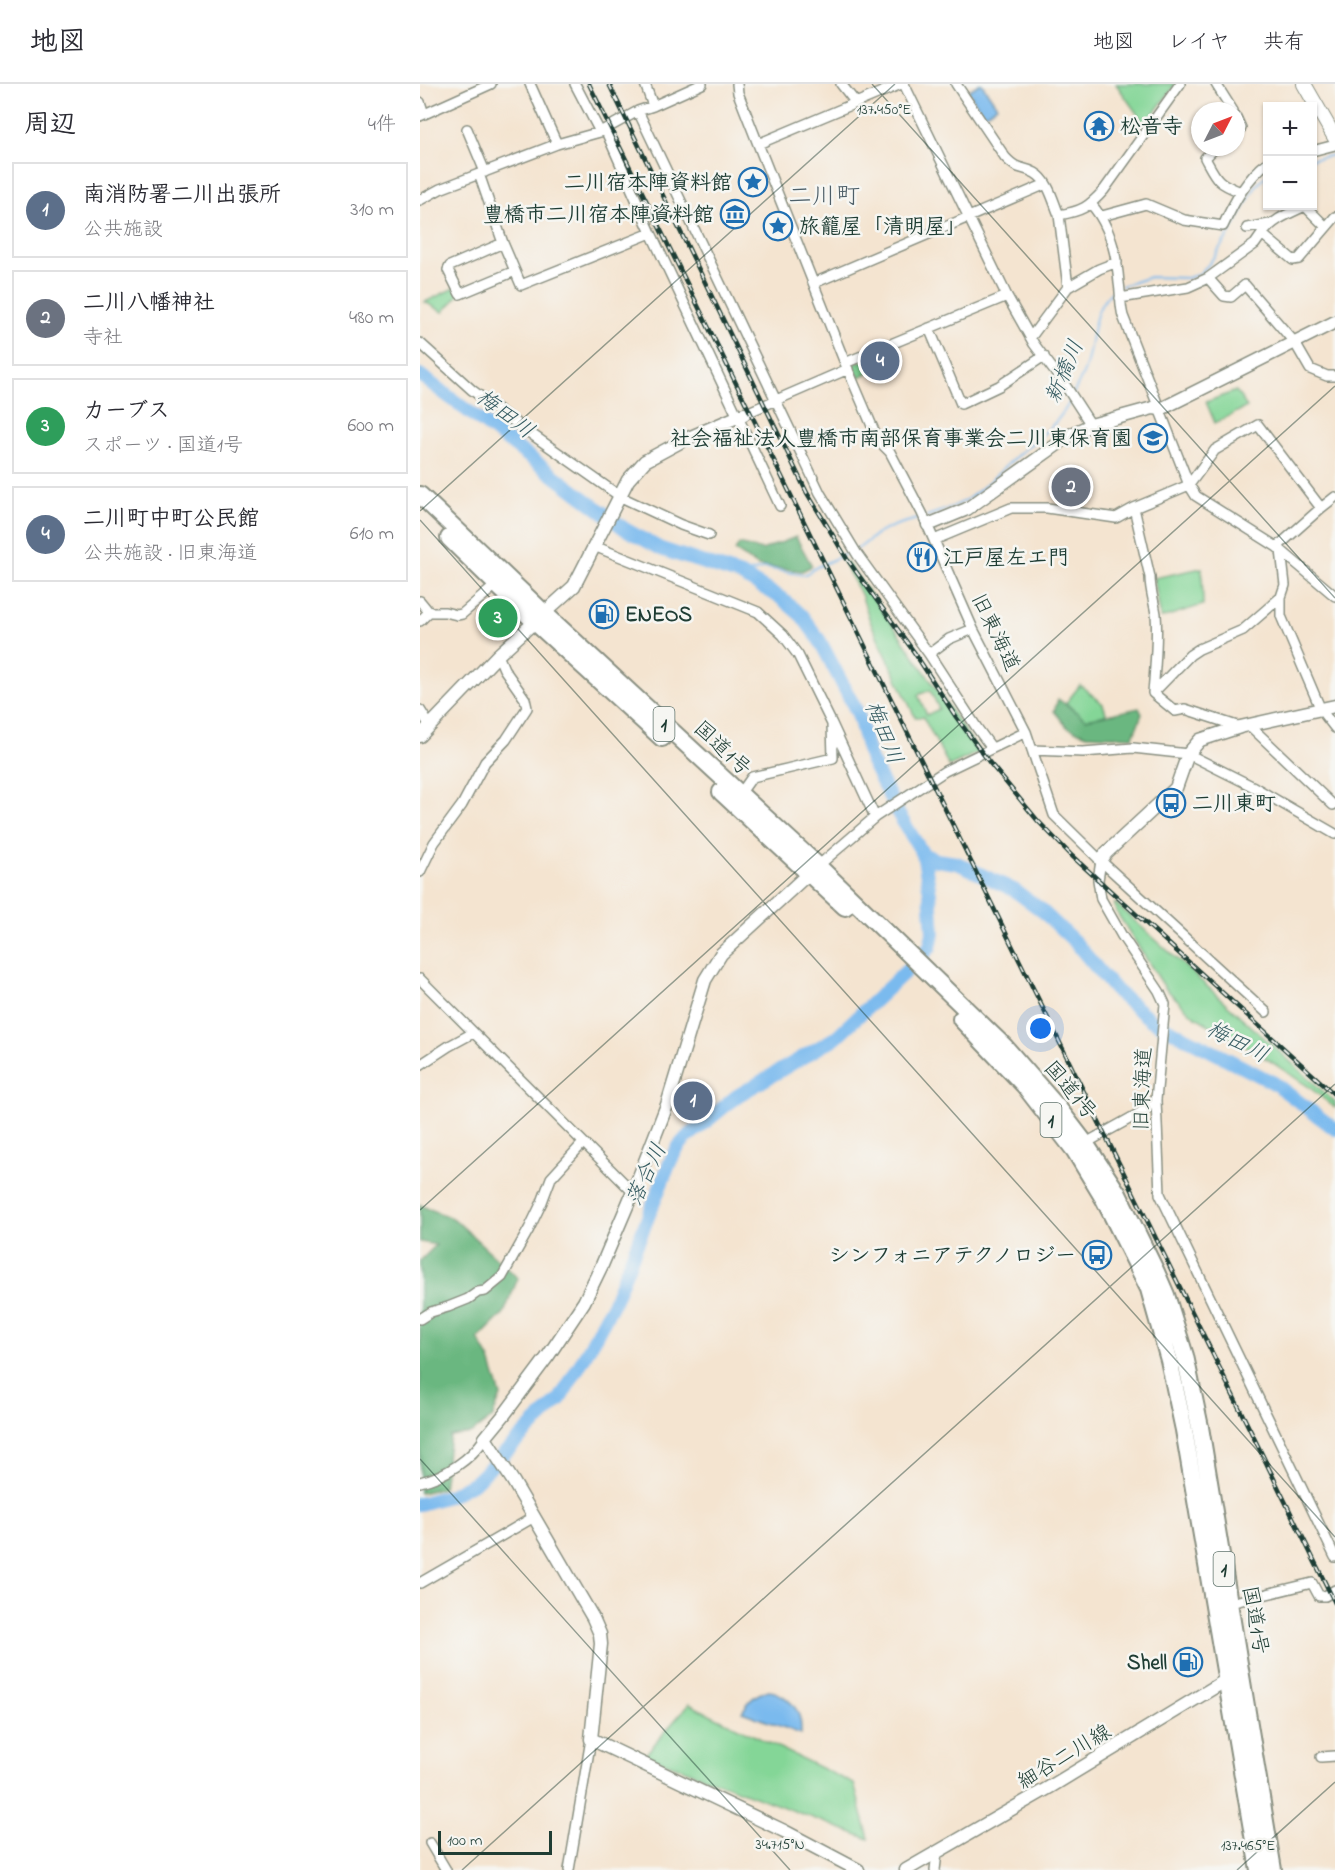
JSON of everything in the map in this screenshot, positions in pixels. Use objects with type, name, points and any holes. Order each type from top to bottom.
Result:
[{"type":"highway","name":"国道1号","points":[[420,495],[539,617],[922,973],[1005,1047],[1059,1109],[1149,1289],[1169,1360],[1273,1870]]},
{"type":"highway","name":"国道1号","points":[[420,509],[497,584],[539,617],[740,794],[813,870]]},
{"type":"highway","name":"国道1号","points":[[1080,1147],[1117,1192],[1166,1295],[1185,1356],[1200,1427],[1230,1603],[1235,1678],[1259,1870]]},
{"type":"main road","points":[[1304,84],[1335,138]]},
{"type":"street","points":[[420,102],[422,115],[491,84]]},
{"type":"street","points":[[530,84],[556,144]]},
{"type":"street","points":[[575,84],[603,130],[741,415],[780,506]]},
{"type":"street","points":[[645,84],[653,106]]},
{"type":"street","points":[[420,200],[440,189],[556,144],[603,130],[638,111],[702,84]]},
{"type":"street","name":"旧東海道","points":[[737,84],[738,93],[758,144],[846,366],[878,440],[890,452],[925,520],[973,629],[1026,732],[1054,815],[1101,861],[1098,880],[1101,899],[1165,1004],[1156,1100],[1160,1194],[1335,1557]]},
{"type":"street","points":[[841,84],[856,103]]},
{"type":"street","points":[[758,144],[903,84],[1007,296],[1034,344],[1091,425]]},
{"type":"street","points":[[956,84],[1005,157],[1014,166],[1034,172],[1046,184],[1059,215],[1068,286]]},
{"type":"street","points":[[1059,215],[1076,212],[1092,204],[1180,84]]},
{"type":"street","points":[[1216,84],[1227,102]]},
{"type":"street","points":[[638,111],[820,492],[855,550],[991,747]]},
{"type":"street","points":[[467,129],[503,243],[521,285],[651,233]]},
{"type":"street","points":[[1317,150],[1335,145]]},
{"type":"street","points":[[1207,156],[1205,158],[1216,179],[1223,185],[1241,192]]},
{"type":"street","points":[[1102,216],[1146,204],[1184,220],[1223,226],[1241,192],[1256,171],[1263,166]]},
{"type":"street","points":[[814,283],[1046,184]]},
{"type":"street","points":[[1092,204],[1102,216],[1117,262],[1123,316],[1189,485],[1196,496],[1279,549],[1335,596]]},
{"type":"street","points":[[1120,297],[1188,288],[1208,278],[1255,244],[1270,224],[1278,218],[1305,206],[1326,227]]},
{"type":"street","points":[[1262,234],[1293,260],[1299,259],[1335,217]]},
{"type":"street","points":[[1247,228],[1270,224]]},
{"type":"street","points":[[503,243],[450,266],[448,270],[460,294],[515,271]]},
{"type":"street","points":[[1031,337],[1068,286],[1117,262]]},
{"type":"street","points":[[1208,278],[1224,296],[1231,297],[1245,285],[1295,343],[1310,369],[1327,376],[1335,376]]},
{"type":"street","points":[[420,736],[498,655],[574,586],[628,480],[645,461],[684,440],[775,401],[929,328],[1007,296]]},
{"type":"street","points":[[925,520],[967,509],[1072,434],[1091,425],[1153,408],[1158,409],[1335,322]]},
{"type":"street","points":[[929,328],[961,404],[999,386],[1044,356]]},
{"type":"street","points":[[420,343],[472,390],[619,500],[709,535]]},
{"type":"street","points":[[934,540],[1011,508],[1047,508],[1116,518],[1189,485],[1215,450],[1258,426],[1321,507]]},
{"type":"street","points":[[1279,549],[1321,507],[1335,497]]},
{"type":"street","points":[[1134,508],[1156,612],[1157,639],[1153,693]]},
{"type":"street","points":[[596,543],[758,612],[783,635],[798,655],[876,816]]},
{"type":"street","points":[[1279,549],[1285,585],[1281,597],[1281,616],[1321,710],[1335,728]]},
{"type":"street","points":[[420,621],[429,612],[462,614],[497,584]]},
{"type":"street","points":[[1153,693],[1190,655],[1243,630],[1281,597]]},
{"type":"street","points":[[420,601],[429,612]]},
{"type":"street","points":[[928,654],[949,639],[973,629]]},
{"type":"street","points":[[420,872],[434,843],[462,805],[485,762],[506,740],[527,708],[525,699],[504,669],[498,655]]},
{"type":"street","points":[[1153,693],[1175,711],[1185,709],[1245,726],[1333,806]]},
{"type":"street","points":[[1266,1012],[1101,861],[1106,853],[1176,788],[1188,754],[1200,740],[1245,726],[1335,706]]},
{"type":"street","points":[[420,710],[430,726]]},
{"type":"street","points":[[740,794],[752,777],[833,758],[832,724]]},
{"type":"street","points":[[420,1482],[446,1473],[477,1450],[542,1364],[584,1302],[633,1192],[667,1106],[705,980],[721,954],[876,816],[945,771],[1026,732]]},
{"type":"street","points":[[1032,750],[1083,753],[1133,748],[1188,754],[1252,786],[1335,834]]},
{"type":"street","points":[[420,979],[633,1192]]},
{"type":"street","points":[[420,1065],[473,1033]]},
{"type":"street","points":[[1080,1147],[1140,1113],[1156,1100]]},
{"type":"street","points":[[420,1319],[431,1312],[485,1291],[502,1277],[529,1229],[551,1178],[583,1143]]},
{"type":"street","points":[[485,1438],[534,1517],[600,1634],[591,1739],[569,1870]]},
{"type":"street","points":[[420,1583],[534,1517]]},
{"type":"street","points":[[1230,1603],[1312,1583],[1319,1596],[1325,1596],[1335,1590]]},
{"type":"street","name":"細谷二川線","points":[[906,1870],[1235,1678]]},
{"type":"street","points":[[591,1739],[784,1831],[858,1870]]},
{"type":"street","points":[[1321,1757],[1335,1756]]},
{"type":"street","points":[[430,1843],[446,1870]]},
{"type":"street","points":[[935,1870],[937,1853]]},
{"type":"green space","points":[[1116,84],[1176,84],[1145,125]]},
{"type":"green space","points":[[456,287],[460,294],[443,312],[425,302]]},
{"type":"green space","points":[[873,357],[877,369],[859,377],[853,364]]},
{"type":"green space","points":[[1236,391],[1247,407],[1215,423],[1206,402]]},
{"type":"green space","points":[[796,537],[812,566],[802,571],[758,566],[735,551],[739,544],[762,550]]},
{"type":"green space","points":[[846,561],[897,631],[979,752],[949,766],[923,717],[915,717],[870,621],[861,594],[844,564]],"holes":[[[930,690],[939,709],[927,715],[918,695]]]},
{"type":"green space","points":[[1202,568],[1203,605],[1161,618],[1154,578]]},
{"type":"green space","points":[[1080,685],[1103,704],[1106,713],[1100,723],[1090,725],[1066,703]]},
{"type":"green space","points":[[1058,699],[1086,719],[1139,708],[1142,714],[1133,737],[1087,735],[1067,727],[1054,711]]},
{"type":"green space","points":[[1115,903],[1335,1102],[1335,1108],[1309,1087],[1267,1059],[1194,1016],[1165,988],[1117,913]]},
{"type":"green space","points":[[420,1205],[454,1219],[518,1278],[504,1313],[478,1339],[490,1360],[501,1396],[492,1418],[472,1433],[450,1436],[443,1488],[420,1493],[420,1261],[436,1245],[420,1242]]},
{"type":"green space","points":[[689,1704],[854,1784],[869,1839],[645,1755]]},
{"type":"water","points":[[982,84],[997,106],[984,115],[968,91]]},
{"type":"water","points":[[769,1691],[779,1694],[792,1704],[800,1719],[801,1734],[742,1712],[753,1698]]},
{"type":"waterway","name":"新橋川","points":[[1317,158],[1335,155]]},
{"type":"waterway","name":"新橋川","points":[[1122,286],[1150,277],[1188,278],[1199,274],[1209,264],[1230,233],[1256,186],[1263,179]]},
{"type":"waterway","name":"新橋川","points":[[1073,394],[1085,369],[1097,314],[1108,295],[1117,289]]},
{"type":"waterway","name":"梅田川","points":[[420,375],[625,529],[661,549],[741,575],[781,598],[802,616],[820,641],[858,714],[870,758],[899,815],[923,854],[936,860],[957,863],[1014,890],[1040,909],[1075,942],[1116,991],[1151,1020],[1274,1083],[1335,1129]]},
{"type":"waterway","name":"新橋川","points":[[927,516],[959,504],[982,488],[1054,424],[1071,399]]},
{"type":"waterway","name":"新橋川","points":[[857,549],[886,529],[921,518]]},
{"type":"waterway","name":"新橋川","points":[[741,575],[765,568],[804,575],[852,551]]},
{"type":"waterway","name":"落合川","points":[[420,1504],[451,1495],[475,1482],[560,1399],[613,1304],[671,1160],[686,1138],[737,1096],[835,1038],[930,947],[933,933],[930,893],[923,854]]},
{"type":"railway","points":[[589,84],[1335,1603]]},
{"type":"railway","points":[[609,84],[807,493],[847,559],[914,652],[956,717],[989,762],[1038,821],[1072,856],[1335,1095]]},
{"type":"place","name":"松音寺","points":[[1099,126]]},
{"type":"place","name":"二川宿本陣資料館","points":[[753,182]]},
{"type":"place","name":"豊橋市二川宿本陣資料館","points":[[735,214]]},
{"type":"place","name":"旅籠屋「清明屋」","points":[[778,226]]},
{"type":"place","name":"二川町中町公民館","points":[[880,361]]},
{"type":"place","name":"社会福祉法人豊橋市南部保育事業会二川東保育園","points":[[1153,438]]},
{"type":"place","name":"二川八幡神社","points":[[1071,487]]},
{"type":"place","name":"江戸屋左エ門","points":[[922,557]]},
{"type":"place","name":"ENEOS","points":[[604,614]]},
{"type":"place","name":"カーブス","points":[[498,618]]},
{"type":"place","name":"二川東町","points":[[1171,803]]},
{"type":"place","name":"南消防署二川出張所","points":[[693,1101]]},
{"type":"place","name":"シンフォニアテクノロジー","points":[[1097,1255]]},
{"type":"place","name":"Shell","points":[[1188,1662]]},
{"type":"district","name":"二川町","points":[[824,195]]}]
